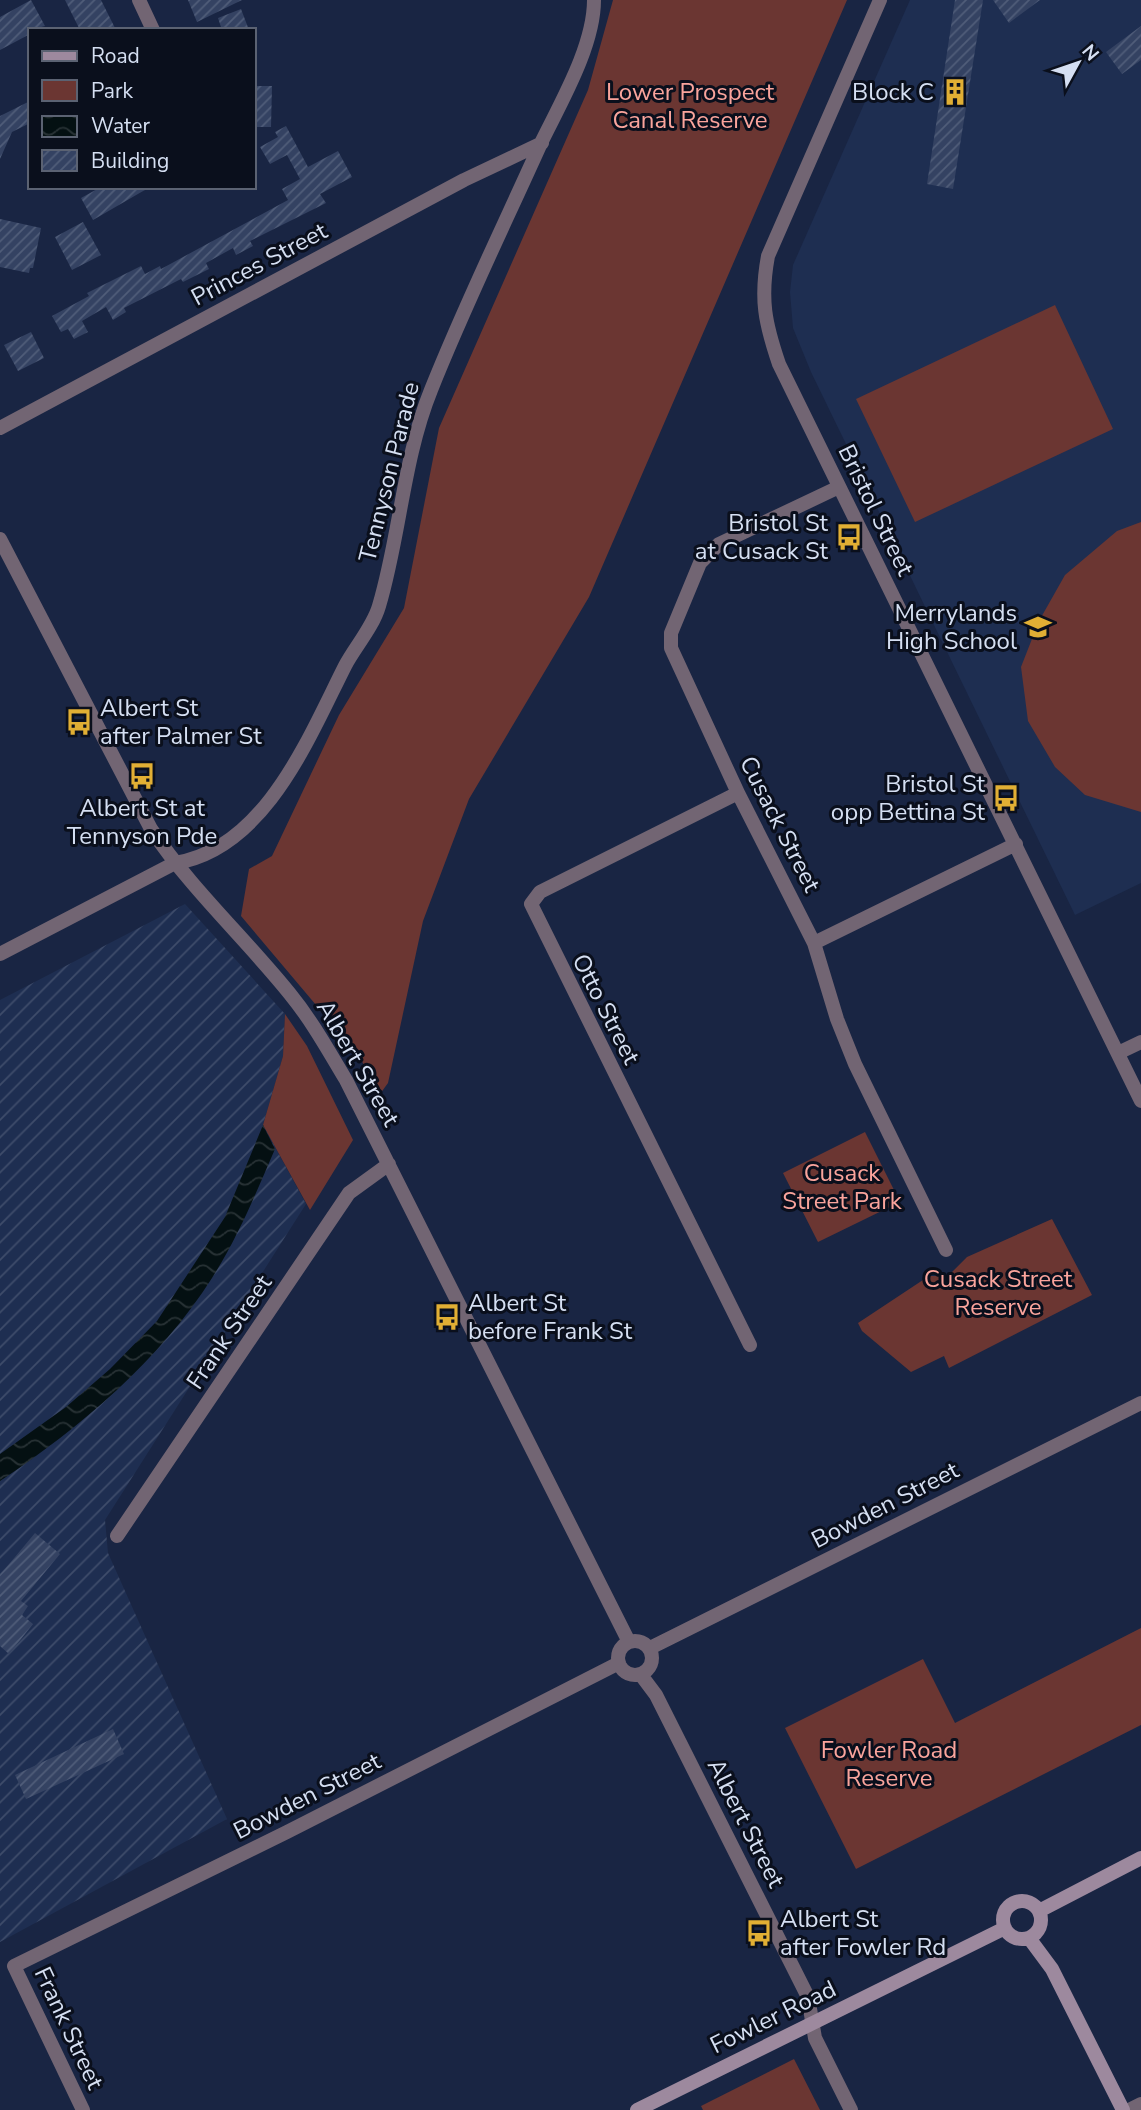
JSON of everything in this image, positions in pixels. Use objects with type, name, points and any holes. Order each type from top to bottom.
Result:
[{"type":"main road","points":[[1038,1911],[1141,1858]]},
{"type":"main road","points":[[1016,1902],[1027,1902],[1038,1911],[1039,1929],[1029,1938],[1016,1939],[1005,1928],[1004,1914],[1016,1902]]},
{"type":"main road","name":"Fowler Road","points":[[637,2110],[1005,1928]]},
{"type":"main road","points":[[1029,1938],[1052,1969],[1123,2110]]},
{"type":"street","points":[[139,0],[152,28]]},
{"type":"street","name":"Tennyson Parade","points":[[0,954],[175,863],[191,860],[236,833],[259,813],[286,781],[378,609],[404,503],[412,452],[430,392],[574,75],[594,13],[594,0]]},
{"type":"street","name":"Bristol Street","points":[[880,0],[768,256],[762,298],[765,323],[779,363],[1141,1101]]},
{"type":"street","name":"Princes Street","points":[[0,428],[464,180],[542,143]]},
{"type":"street","name":"Cusack Street","points":[[839,487],[719,544],[700,563],[671,633],[675,657],[738,793],[814,943],[837,1020],[855,1064],[946,1250]]},
{"type":"street","name":"Albert Street","points":[[0,538],[151,829],[175,863],[289,993],[316,1028],[389,1164],[629,1642]]},
{"type":"street","name":"Otto Street","points":[[738,793],[540,892],[531,904],[538,925],[750,1345]]},
{"type":"street","points":[[814,943],[1016,844]]},
{"type":"street","points":[[1118,1054],[1141,1042]]},
{"type":"street","name":"Frank Street","points":[[117,1536],[349,1193],[389,1164]]},
{"type":"street","name":"Bowden Street","points":[[650,1648],[1141,1403]]},
{"type":"street","points":[[629,1642],[640,1642],[650,1648],[653,1661],[641,1675],[628,1674],[619,1664],[618,1653],[629,1642]]},
{"type":"street","name":"Bowden Street","points":[[14,1965],[287,1832],[619,1664]]},
{"type":"street","name":"Albert Street","points":[[641,1675],[656,1695],[808,1997],[815,2038],[851,2110]]},
{"type":"street","name":"Frank Street","points":[[14,1965],[83,2110]]},
{"type":"street","points":[[1129,2110],[1141,2104]]},
{"type":"shaded area","name":"Merrylands High School","points":[[910,0],[1141,0],[1141,883],[1075,915],[811,372],[793,328],[790,292],[793,265]]},
{"type":"shaded area","points":[[185,904],[285,1014],[283,1056],[263,1125],[306,1204],[105,1520],[108,1553],[227,1819],[0,1942],[0,1000]]},
{"type":"green space","name":"Lower Prospect Canal Reserve","points":[[613,0],[847,0],[589,597],[469,799],[423,921],[388,1083],[380,1094],[359,1056],[241,916],[249,869],[272,856],[339,715],[404,608],[439,428],[588,90]]},
{"type":"green space","points":[[1055,305],[1113,429],[915,522],[856,399]]},
{"type":"green space","points":[[1141,522],[1141,812],[1085,795],[1055,767],[1028,721],[1021,667],[1039,621],[1065,575],[1117,531]]},
{"type":"green space","points":[[285,1014],[307,1046],[353,1140],[310,1210],[263,1125],[283,1056]]},
{"type":"green space","name":"Cusack Street Park","points":[[865,1132],[900,1202],[818,1242],[783,1173]]},
{"type":"green space","name":"Cusack Street Reserve","points":[[1052,1219],[1092,1295],[949,1368],[944,1356],[911,1372],[862,1331],[858,1323],[929,1276],[948,1276],[967,1257]]},
{"type":"green space","name":"Fowler Road Reserve","points":[[1141,1628],[1141,1725],[856,1869],[785,1728],[923,1659],[955,1723]]},
{"type":"green space","points":[[794,2059],[820,2110],[703,2110],[701,2106]]},
{"type":"water","points":[[263,1125],[275,1149],[230,1247],[191,1308],[143,1364],[89,1415],[0,1481],[0,1454],[66,1407],[110,1369],[157,1321],[225,1217]]},
{"type":"building","points":[[31,0],[45,26],[28,28],[28,35],[0,50],[0,17]]},
{"type":"building","points":[[65,0],[101,0],[115,28],[79,28]]},
{"type":"building","points":[[188,0],[242,0],[197,22]]},
{"type":"building","name":"Block C","points":[[955,0],[983,0],[953,189],[927,184]]},
{"type":"building","points":[[993,0],[1040,0],[1009,23]]},
{"type":"building","points":[[241,9],[248,28],[221,28],[218,18]]},
{"type":"building","points":[[1141,26],[1141,60],[1122,74],[1106,52]]},
{"type":"building","points":[[256,86],[272,86],[271,127],[256,127]]},
{"type":"building","points":[[28,102],[28,124],[12,132],[0,159],[0,116]]},
{"type":"building","points":[[286,126],[308,167],[338,151],[352,177],[320,194],[326,203],[250,241],[253,246],[236,255],[233,248],[206,263],[209,269],[183,282],[181,279],[124,308],[126,312],[113,320],[106,307],[82,321],[88,332],[74,339],[68,329],[61,332],[52,316],[89,296],[87,293],[141,266],[145,274],[160,266],[161,269],[288,200],[282,189],[300,179],[287,155],[270,164],[260,147],[278,137],[275,132]]},
{"type":"building","points":[[97,189],[147,189],[93,220],[81,198]]},
{"type":"building","points":[[0,219],[41,228],[33,268],[30,268],[29,273],[0,267]]},
{"type":"building","points":[[83,222],[101,255],[72,270],[55,237]]},
{"type":"building","points":[[31,332],[44,358],[18,371],[4,345]]},
{"type":"building","points":[[35,1533],[60,1554],[21,1601],[28,1606],[22,1615],[33,1624],[9,1654],[0,1646],[0,1575]]},
{"type":"building","points":[[113,1729],[124,1754],[26,1799],[15,1775]]},
{"type":"place","name":"Block C","points":[[955,92]]},
{"type":"place","name":"Bristol St at Cusack St","points":[[849,537]]},
{"type":"place","name":"Merrylands High School","points":[[1038,627]]},
{"type":"place","name":"Albert St after Palmer St","points":[[79,722]]},
{"type":"place","name":"Albert St at Tennyson Pde","points":[[142,776]]},
{"type":"place","name":"Bristol St opp Bettina St","points":[[1006,798]]},
{"type":"place","name":"Albert St before Frank St","points":[[447,1317]]},
{"type":"place","name":"Albert St after Fowler Rd","points":[[759,1933]]}]
